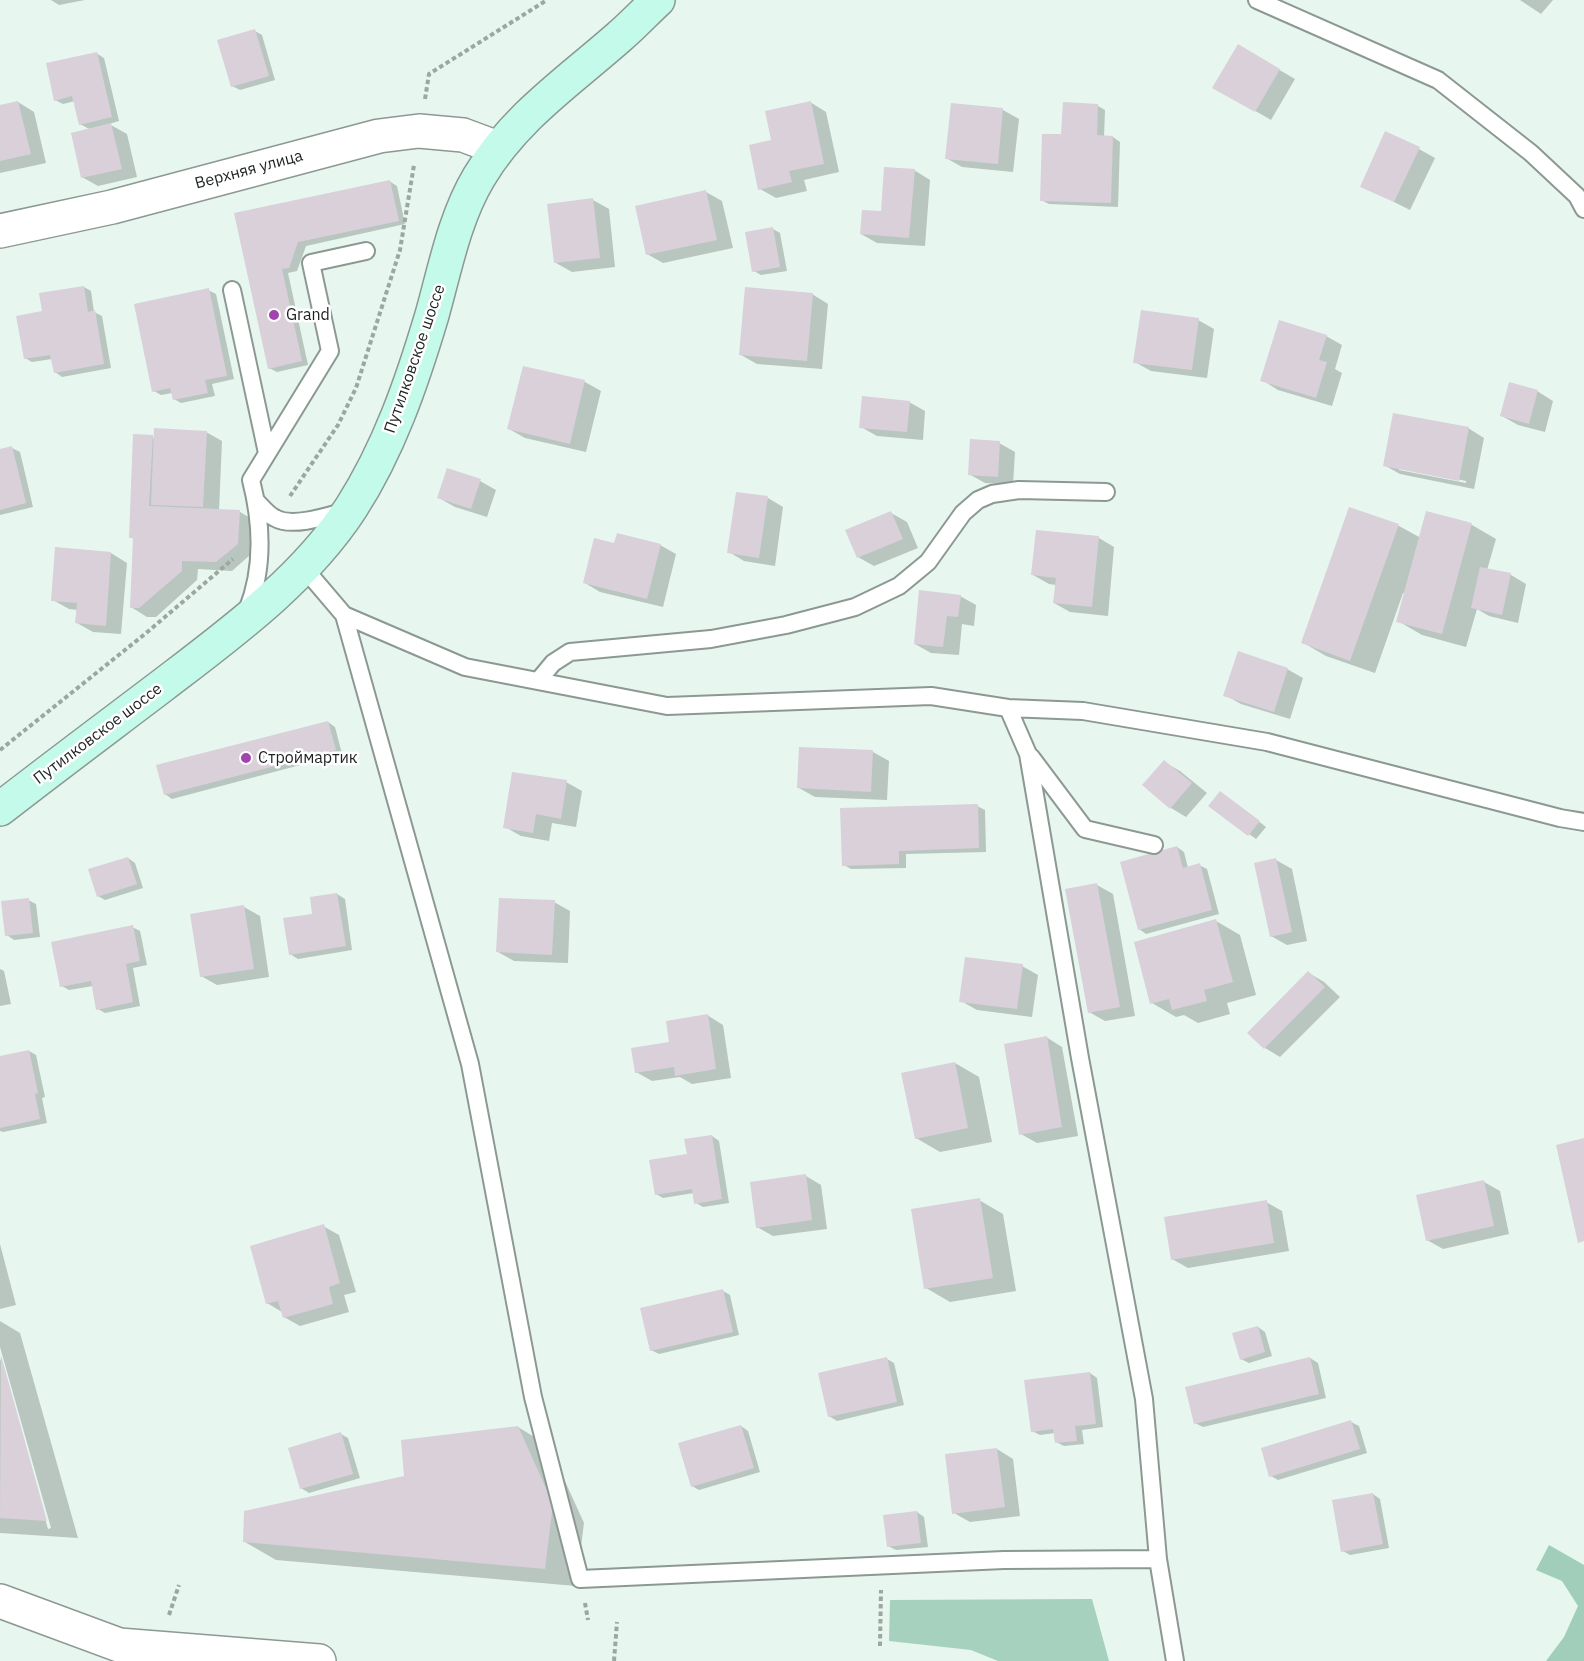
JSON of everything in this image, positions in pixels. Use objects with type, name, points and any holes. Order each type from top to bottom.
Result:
[{"type":"main road","name":"Путилковское шоссе","points":[[0,808],[212,648],[304,568],[350,510],[394,427],[425,337],[457,226],[478,180],[498,148],[549,94],[619,37],[658,0]]},
{"type":"street","name":"Верхняя улица","points":[[0,231],[112,207],[379,136],[419,131],[463,135],[498,148]]},
{"type":"street","points":[[0,1601],[120,1645],[319,1661]]},
{"type":"lane","points":[[1257,0],[1438,80],[1531,153],[1577,196],[1584,209]]},
{"type":"lane","points":[[242,622],[254,593],[259,561],[260,529],[257,502],[251,480],[330,351],[311,263],[366,251]]},
{"type":"lane","points":[[232,290],[267,453]]},
{"type":"lane","points":[[538,681],[553,663],[570,652],[711,639],[786,625],[855,606],[899,586],[928,562],[963,513],[978,500],[992,494],[1019,490],[1106,492]]},
{"type":"lane","points":[[257,502],[275,519],[291,522],[320,518],[350,510]]},
{"type":"lane","points":[[304,568],[344,615],[470,1064],[533,1397],[580,1579],[1004,1560],[1158,1559]]},
{"type":"lane","points":[[344,615],[465,667],[667,706],[932,696],[1008,708],[1083,711],[1267,742],[1560,818],[1584,822]]},
{"type":"lane","points":[[1008,708],[1028,754],[1085,829],[1154,845]]},
{"type":"lane","points":[[1028,754],[1080,1058],[1144,1400],[1158,1559],[1175,1661]]},
{"type":"path","points":[[424,105],[429,74],[547,0]]},
{"type":"path","points":[[880,1646],[882,1565]]},
{"type":"path","points":[[614,1661],[617,1622]]},
{"type":"green space","points":[[1549,1545],[1584,1565],[1584,1661],[1546,1661],[1564,1637],[1578,1606],[1562,1581],[1536,1570]]},
{"type":"green space","points":[[1092,1599],[1109,1661],[998,1661],[971,1650],[889,1641],[890,1600]]},
{"type":"building","points":[[255,29],[269,76],[231,87],[217,40]]},
{"type":"building","points":[[1238,44],[1280,69],[1255,112],[1212,88]]},
{"type":"building","points":[[97,52],[112,117],[79,125],[72,96],[54,101],[46,63]]},
{"type":"building","points":[[18,101],[31,154],[0,161],[0,105]]},
{"type":"building","points":[[811,101],[824,164],[789,171],[792,182],[758,190],[749,145],[771,140],[765,111]]},
{"type":"building","points":[[1063,102],[1098,104],[1097,135],[1113,136],[1111,203],[1040,201],[1042,134],[1061,134]]},
{"type":"building","points":[[951,103],[1003,108],[998,164],[945,159]]},
{"type":"building","points":[[111,123],[122,169],[81,178],[71,133]]},
{"type":"building","points":[[1385,131],[1420,147],[1394,202],[1360,187]]},
{"type":"building","points":[[884,167],[915,169],[909,238],[860,234],[862,210],[881,211]]},
{"type":"building","name":"Grand","points":[[390,180],[399,221],[298,242],[289,268],[282,269],[302,361],[268,369],[234,213]]},
{"type":"building","points":[[706,190],[717,240],[646,255],[635,206]]},
{"type":"building","points":[[593,198],[600,258],[554,263],[547,204]]},
{"type":"building","points":[[773,227],[780,267],[752,272],[745,232]]},
{"type":"building","points":[[84,286],[88,312],[95,310],[104,364],[54,373],[50,355],[24,359],[16,316],[42,311],[39,293]]},
{"type":"building","points":[[745,287],[813,293],[807,361],[739,355]]},
{"type":"building","points":[[209,288],[227,376],[205,380],[208,393],[173,400],[170,388],[152,392],[134,304]]},
{"type":"building","points":[[1141,310],[1199,318],[1192,370],[1133,363]]},
{"type":"building","points":[[1279,320],[1327,335],[1319,360],[1327,362],[1316,398],[1260,381]]},
{"type":"building","points":[[523,366],[585,380],[570,444],[507,429]]},
{"type":"building","points":[[1509,382],[1538,390],[1529,424],[1500,416]]},
{"type":"building","points":[[862,396],[910,401],[907,432],[859,428]]},
{"type":"building","points":[[1393,413],[1469,427],[1459,481],[1383,466]]},
{"type":"building","points":[[154,428],[207,431],[203,507],[151,505]]},
{"type":"building","points":[[133,434],[153,435],[149,506],[240,510],[238,544],[216,562],[182,561],[182,571],[139,608],[130,608],[133,538],[129,538]]},
{"type":"building","points":[[970,439],[1000,441],[998,477],[968,475]]},
{"type":"building","points":[[12,446],[26,503],[0,510],[0,449]]},
{"type":"building","points":[[447,468],[481,479],[471,509],[437,498]]},
{"type":"building","points":[[736,492],[768,496],[759,558],[727,553]]},
{"type":"building","points":[[1349,507],[1399,524],[1350,661],[1301,643]]},
{"type":"building","points":[[891,511],[903,539],[857,558],[845,530]]},
{"type":"building","points":[[1426,511],[1472,523],[1442,634],[1396,622]]},
{"type":"building","points":[[1036,530],[1099,536],[1092,607],[1053,603],[1056,578],[1031,575]]},
{"type":"building","points":[[617,533],[661,544],[647,599],[583,583],[594,538],[614,543]]},
{"type":"building","points":[[55,547],[111,552],[106,626],[75,623],[77,603],[51,601]]},
{"type":"building","points":[[1480,567],[1511,573],[1502,615],[1471,608]]},
{"type":"building","points":[[919,590],[961,595],[958,617],[947,616],[943,647],[914,644]]},
{"type":"building","points":[[1238,651],[1288,668],[1274,712],[1223,696]]},
{"type":"building","name":"Строймартик","points":[[328,721],[336,750],[164,795],[156,765]]},
{"type":"building","points":[[799,747],[873,750],[871,792],[797,788]]},
{"type":"building","points":[[1164,760],[1192,783],[1170,809],[1142,785]]},
{"type":"building","points":[[512,772],[567,780],[561,819],[536,814],[533,833],[503,828]]},
{"type":"building","points":[[1220,791],[1260,821],[1248,836],[1208,806]]},
{"type":"building","points":[[978,804],[979,848],[899,851],[899,864],[842,866],[840,808]]},
{"type":"building","points":[[1177,846],[1183,868],[1200,863],[1212,910],[1138,930],[1120,862]]},
{"type":"building","points":[[128,857],[137,884],[97,897],[88,869]]},
{"type":"building","points":[[1276,858],[1292,932],[1270,937],[1254,863]]},
{"type":"building","points":[[1097,883],[1120,1007],[1088,1013],[1065,889]]},
{"type":"building","points":[[337,893],[346,946],[289,955],[283,918],[312,914],[310,897]]},
{"type":"building","points":[[29,898],[33,933],[5,936],[1,901]]},
{"type":"building","points":[[499,898],[555,900],[552,955],[496,952]]},
{"type":"building","points":[[244,905],[254,969],[200,977],[190,914]]},
{"type":"building","points":[[1216,919],[1233,982],[1204,990],[1207,1001],[1172,1010],[1169,999],[1150,1004],[1134,942]]},
{"type":"building","points":[[133,925],[140,961],[126,964],[133,1002],[96,1010],[91,981],[60,987],[51,942]]},
{"type":"building","points":[[965,957],[1023,964],[1017,1009],[959,1002]]},
{"type":"building","points":[[1308,971],[1325,987],[1264,1049],[1247,1033]]},
{"type":"building","points":[[708,1014],[716,1069],[675,1076],[674,1067],[635,1073],[631,1048],[669,1042],[666,1021]]},
{"type":"building","points":[[1047,1036],[1062,1127],[1019,1135],[1004,1044]]},
{"type":"building","points":[[29,1050],[38,1093],[35,1094],[40,1119],[0,1128],[0,1056]]},
{"type":"building","points":[[955,1062],[968,1128],[915,1139],[901,1073]]},
{"type":"building","points":[[712,1135],[722,1199],[694,1204],[692,1189],[655,1195],[649,1160],[687,1154],[684,1139]]},
{"type":"building","points":[[1584,1138],[1584,1241],[1578,1243],[1556,1145]]},
{"type":"building","points":[[806,1174],[812,1220],[756,1228],[750,1182]]},
{"type":"building","points":[[1484,1180],[1494,1226],[1426,1241],[1416,1195]]},
{"type":"building","points":[[980,1198],[993,1278],[924,1289],[911,1209]]},
{"type":"building","points":[[1267,1200],[1274,1243],[1171,1260],[1164,1217]]},
{"type":"building","points":[[324,1224],[340,1283],[329,1287],[333,1304],[283,1318],[278,1301],[266,1304],[250,1246]]},
{"type":"building","points":[[723,1289],[733,1332],[650,1351],[640,1308]]},
{"type":"building","points":[[1258,1326],[1265,1352],[1240,1360],[1232,1333]]},
{"type":"building","points":[[1,1355],[47,1521],[0,1518]]},
{"type":"building","points":[[887,1357],[897,1402],[828,1417],[818,1373]]},
{"type":"building","points":[[1310,1357],[1319,1394],[1194,1424],[1185,1387]]},
{"type":"building","points":[[1090,1372],[1096,1424],[1075,1426],[1077,1441],[1055,1443],[1053,1429],[1031,1432],[1024,1380]]},
{"type":"building","points":[[1351,1420],[1360,1449],[1269,1477],[1261,1448]]},
{"type":"building","points":[[741,1425],[754,1468],[691,1487],[678,1443]]},
{"type":"building","points":[[518,1426],[553,1504],[545,1569],[243,1542],[244,1511],[404,1476],[401,1440]]},
{"type":"building","points":[[341,1432],[353,1474],[300,1489],[288,1448]]},
{"type":"building","points":[[997,1448],[1005,1507],[952,1514],[945,1454]]},
{"type":"building","points":[[1373,1493],[1383,1544],[1341,1552],[1332,1500]]},
{"type":"building","points":[[917,1511],[921,1543],[887,1547],[883,1515]]},
{"type":"place","name":"Grand","points":[[274,315]]},
{"type":"place","name":"Строймартик","points":[[246,758]]}]
